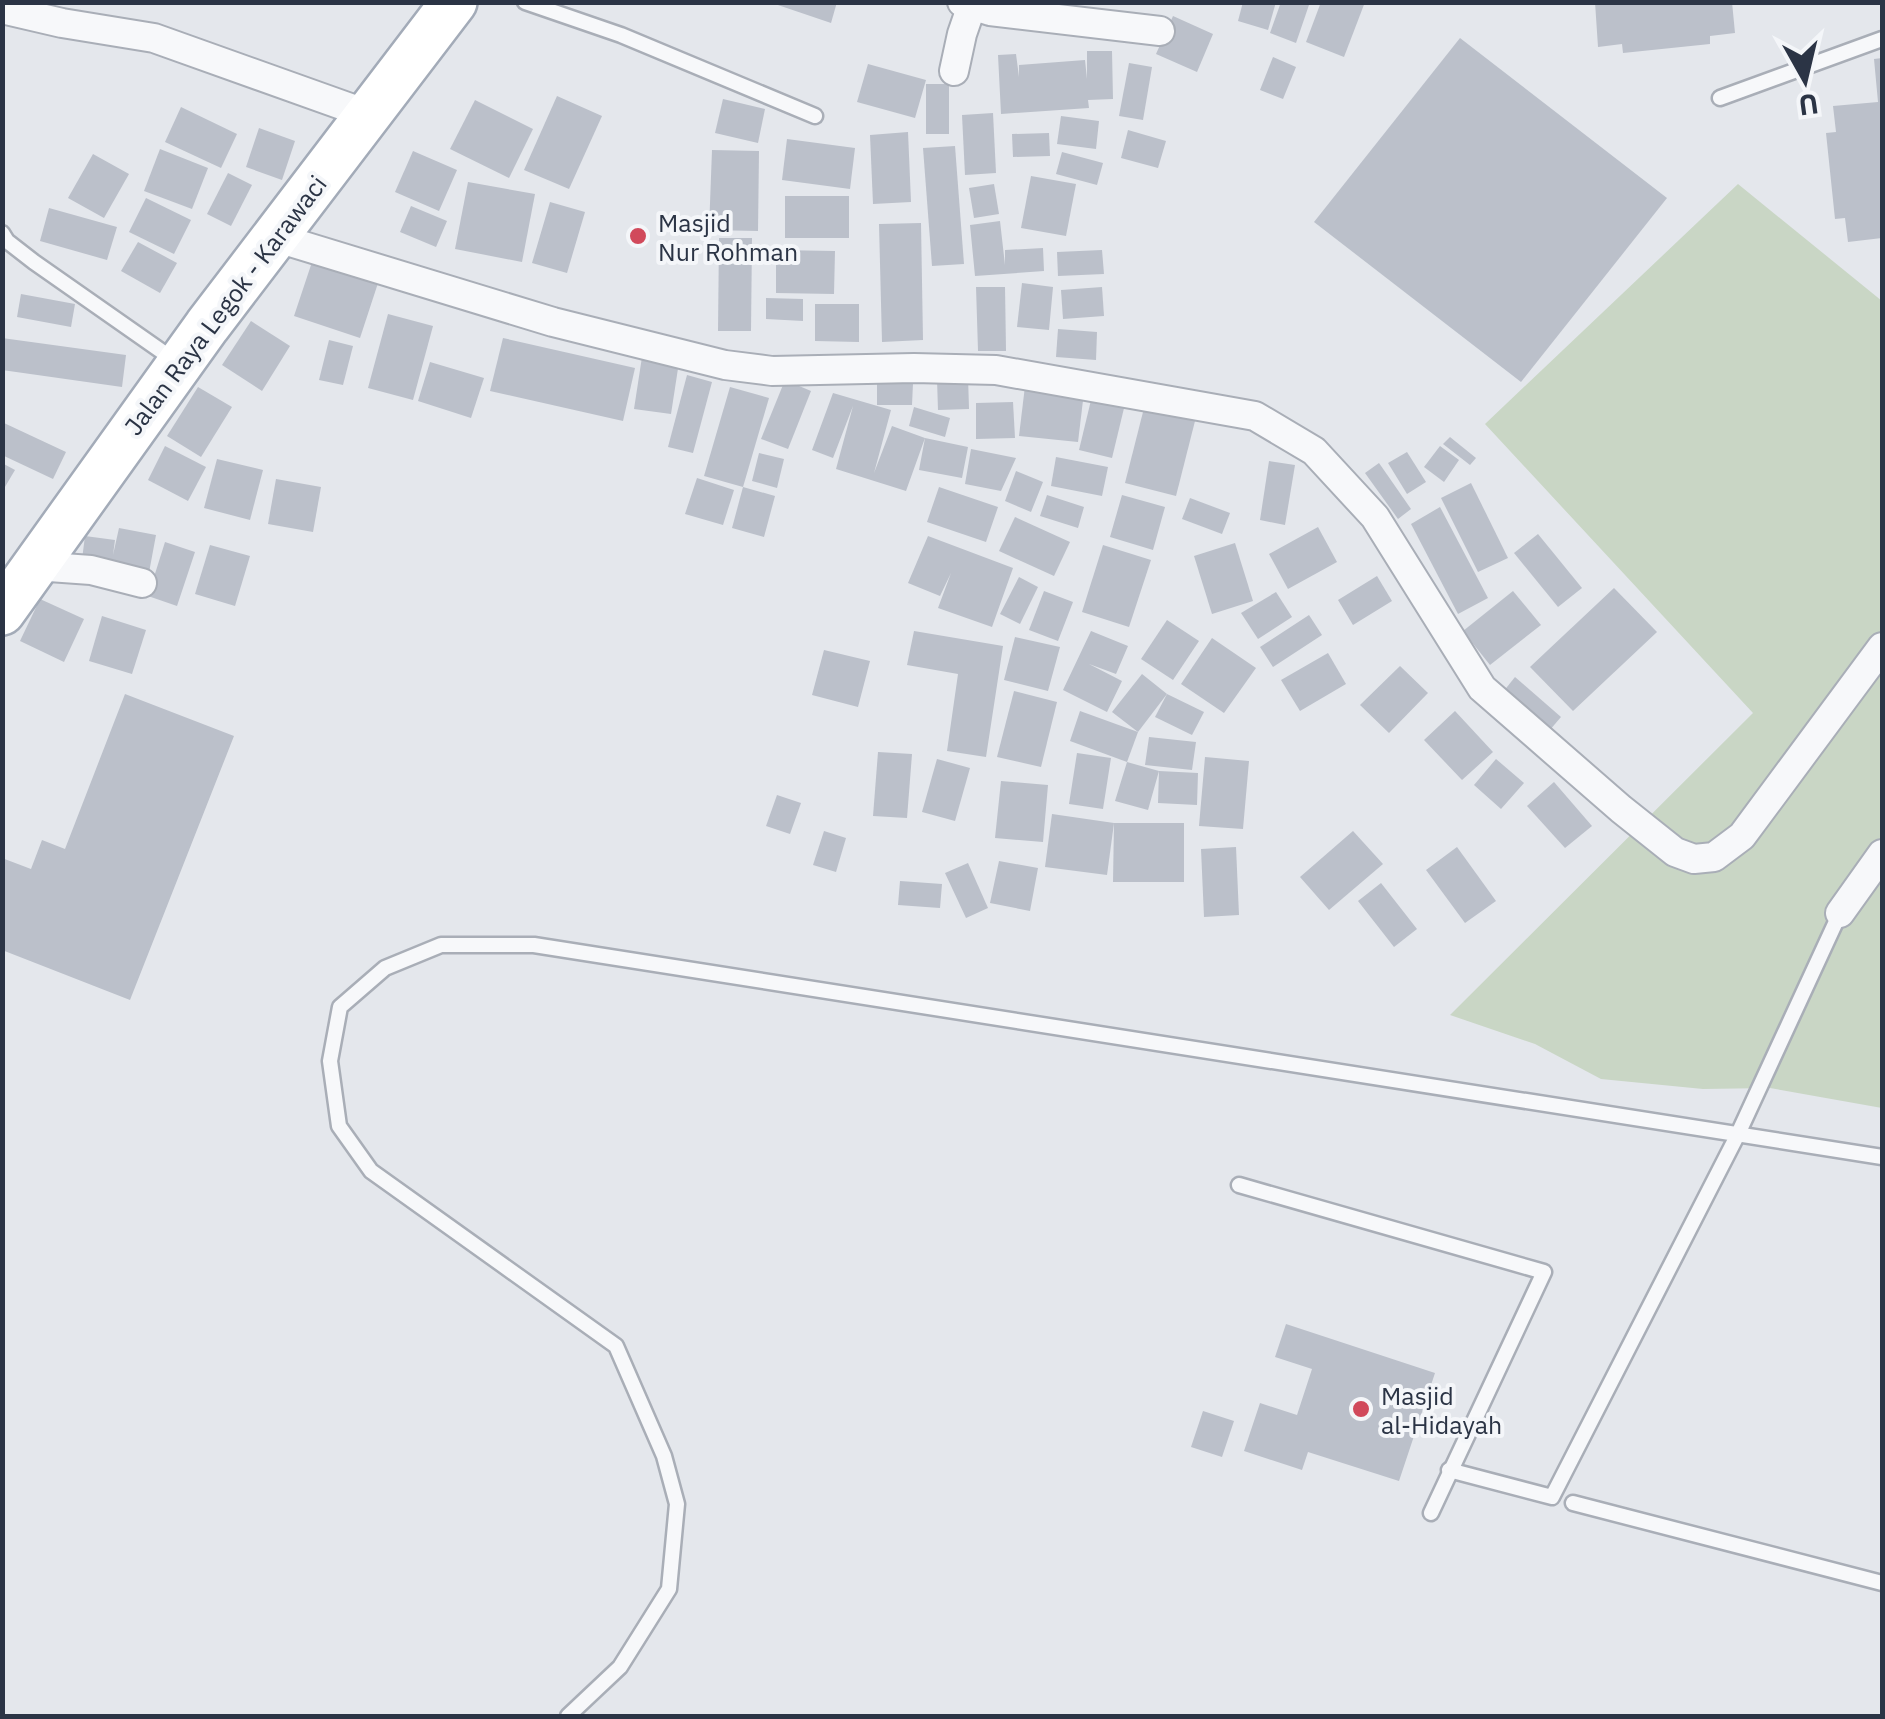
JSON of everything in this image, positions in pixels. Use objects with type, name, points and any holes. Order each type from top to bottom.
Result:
[{"type":"main road","name":"Jalan Raya Legok - Karawaci","points":[[2,612],[180,363],[454,2]]},
{"type":"street","points":[[954,72],[967,4],[990,11],[1160,31]]},
{"type":"street","points":[[2,9],[154,38],[367,114]]},
{"type":"street","points":[[274,238],[553,322],[725,365],[772,370],[996,370],[1255,416],[1314,451],[1376,517],[1482,688],[1622,809],[1676,852],[1694,859],[1714,857],[1742,836],[1882,647]]},
{"type":"street","points":[[36,566],[91,570],[142,583]]},
{"type":"street","points":[[1840,912],[1882,854]]},
{"type":"lane","points":[[524,2],[621,35],[815,116]]},
{"type":"lane","points":[[1720,98],[1882,39]]},
{"type":"lane","points":[[2,233],[34,262],[180,363]]},
{"type":"lane","points":[[1449,1470],[1552,1497],[1738,1134],[1840,912]]},
{"type":"lane","points":[[568,1716],[620,1667],[669,1589],[677,1504],[664,1456],[616,1346],[371,1170],[339,1126],[330,1061],[340,1007],[385,968],[441,945],[534,944],[1882,1157]]},
{"type":"lane","points":[[1240,1185],[1544,1272],[1431,1513]]},
{"type":"lane","points":[[1573,1503],[1882,1583]]},
{"type":"green space","points":[[1738,184],[1882,301],[1882,1108],[1770,1088],[1703,1089],[1601,1079],[1535,1044],[1450,1015],[1753,713],[1485,424]]},
{"type":"building","points":[[769,2],[837,2],[831,23]]},
{"type":"building","points":[[1243,2],[1276,2],[1268,30],[1238,21]]},
{"type":"building","points":[[1281,2],[1310,2],[1296,43],[1270,33]]},
{"type":"building","points":[[1321,2],[1365,2],[1344,57],[1306,42]]},
{"type":"building","points":[[1595,2],[1732,2],[1735,33],[1710,36],[1710,44],[1623,53],[1622,44],[1598,47]]},
{"type":"building","points":[[1173,16],[1213,34],[1197,72],[1156,54]]},
{"type":"building","points":[[1460,38],[1667,198],[1521,382],[1314,222]]},
{"type":"building","points":[[1087,51],[1112,51],[1113,99],[1088,100],[1089,108],[1001,114],[998,55],[1016,54],[1019,77],[1019,65],[1085,60],[1087,79]]},
{"type":"building","points":[[1273,57],[1296,67],[1283,99],[1260,90]]},
{"type":"building","points":[[1882,58],[1882,238],[1848,242],[1845,218],[1835,219],[1826,133],[1836,132],[1833,106],[1878,102],[1874,59]]},
{"type":"building","points":[[1129,63],[1152,67],[1143,120],[1119,116]]},
{"type":"building","points":[[868,64],[926,80],[915,118],[857,102]]},
{"type":"building","points":[[926,84],[949,84],[949,134],[926,134]]},
{"type":"building","points":[[557,96],[602,116],[569,189],[524,170]]},
{"type":"building","points":[[723,99],[765,109],[758,143],[715,133]]},
{"type":"building","points":[[475,100],[533,129],[509,178],[450,149]]},
{"type":"building","points":[[181,107],[237,134],[221,168],[165,142]]},
{"type":"building","points":[[993,113],[996,173],[965,175],[962,115]]},
{"type":"building","points":[[1061,116],[1099,121],[1096,149],[1057,144]]},
{"type":"building","points":[[259,128],[295,141],[282,180],[246,167]]},
{"type":"building","points":[[1128,130],[1166,141],[1158,168],[1121,158]]},
{"type":"building","points":[[908,132],[911,202],[873,204],[870,135]]},
{"type":"building","points":[[1049,133],[1050,156],[1013,157],[1012,134]]},
{"type":"building","points":[[787,139],[855,148],[850,189],[782,180]]},
{"type":"building","points":[[955,146],[964,264],[932,266],[923,148]]},
{"type":"building","points":[[160,149],[208,168],[192,209],[144,191]]},
{"type":"building","points":[[712,150],[759,151],[758,231],[709,230]]},
{"type":"building","points":[[413,151],[457,170],[439,211],[395,192]]},
{"type":"building","points":[[1062,152],[1103,163],[1097,185],[1056,174]]},
{"type":"building","points":[[93,154],[129,174],[104,218],[68,198]]},
{"type":"building","points":[[228,173],[252,185],[231,226],[207,214]]},
{"type":"building","points":[[1031,176],[1076,184],[1066,236],[1021,228]]},
{"type":"building","points":[[468,182],[535,194],[522,262],[455,249]]},
{"type":"building","points":[[994,184],[999,214],[974,218],[969,188]]},
{"type":"building","points":[[785,196],[849,196],[849,238],[785,238]]},
{"type":"building","points":[[146,198],[191,220],[174,254],[129,232]]},
{"type":"building","points":[[550,202],[585,212],[567,273],[532,263]]},
{"type":"building","points":[[411,206],[447,221],[436,247],[400,232]]},
{"type":"building","points":[[49,208],[117,227],[107,260],[40,241]]},
{"type":"building","points":[[1000,221],[1005,265],[1005,250],[1043,248],[1044,271],[975,276],[970,225]]},
{"type":"building","points":[[921,223],[923,340],[882,342],[879,224]]},
{"type":"building","points":[[719,238],[752,238],[751,331],[718,331]]},
{"type":"building","points":[[138,242],[177,263],[160,293],[121,271]]},
{"type":"building","points":[[776,250],[835,251],[834,294],[776,293]]},
{"type":"building","points":[[1102,250],[1104,274],[1058,276],[1057,252]]},
{"type":"building","points":[[313,259],[379,280],[360,338],[294,316]]},
{"type":"building","points":[[1022,283],[1053,287],[1049,330],[1017,327]]},
{"type":"building","points":[[976,287],[1005,287],[1006,351],[978,351]]},
{"type":"building","points":[[1102,287],[1104,316],[1063,319],[1061,290]]},
{"type":"building","points":[[21,294],[75,304],[71,327],[17,317]]},
{"type":"building","points":[[766,298],[803,299],[803,321],[766,319]]},
{"type":"building","points":[[815,304],[859,304],[859,342],[815,341]]},
{"type":"building","points":[[388,314],[433,326],[413,400],[368,388]]},
{"type":"building","points":[[251,321],[290,346],[262,391],[222,365]]},
{"type":"building","points":[[1058,329],[1097,332],[1096,360],[1056,357]]},
{"type":"building","points":[[2,338],[126,355],[122,387],[2,370]]},
{"type":"building","points":[[503,338],[635,368],[623,421],[490,391]]},
{"type":"building","points":[[329,340],[353,346],[343,385],[319,380]]},
{"type":"building","points":[[642,357],[679,362],[671,414],[634,409]]},
{"type":"building","points":[[430,362],[484,378],[471,418],[418,401]]},
{"type":"building","points":[[687,375],[712,382],[693,453],[668,447]]},
{"type":"building","points":[[968,377],[969,409],[938,410],[937,379]]},
{"type":"building","points":[[785,380],[811,391],[788,449],[761,439]]},
{"type":"building","points":[[877,382],[913,383],[912,405],[877,405]]},
{"type":"building","points":[[1025,386],[1084,392],[1078,442],[1019,436]]},
{"type":"building","points":[[198,387],[232,407],[201,457],[167,436]]},
{"type":"building","points":[[730,387],[769,398],[743,487],[704,476]]},
{"type":"building","points":[[833,393],[891,410],[874,473],[892,426],[925,438],[906,491],[836,469],[853,406],[833,458],[812,450]]},
{"type":"building","points":[[1092,396],[1125,404],[1112,458],[1079,450]]},
{"type":"building","points":[[1013,402],[1015,438],[976,439],[976,403]]},
{"type":"building","points":[[914,407],[950,418],[945,437],[909,426]]},
{"type":"building","points":[[1144,408],[1195,421],[1176,496],[1125,483]]},
{"type":"building","points":[[4,423],[66,452],[53,479],[2,455]]},
{"type":"building","points":[[1450,437],[1476,458],[1470,465],[1443,444]]},
{"type":"building","points":[[925,438],[968,447],[962,478],[919,470]]},
{"type":"building","points":[[165,446],[206,467],[188,501],[148,480]]},
{"type":"building","points":[[1440,446],[1459,460],[1444,482],[1424,467]]},
{"type":"building","points":[[971,449],[1016,458],[1001,491],[965,484]]},
{"type":"building","points":[[1407,452],[1426,482],[1407,494],[1388,463]]},
{"type":"building","points":[[759,453],[784,459],[777,488],[752,481]]},
{"type":"building","points":[[1056,457],[1108,467],[1102,496],[1051,486]]},
{"type":"building","points":[[217,459],[263,470],[250,520],[204,508]]},
{"type":"building","points":[[1269,461],[1295,465],[1285,525],[1260,520]]},
{"type":"building","points":[[2,463],[15,470],[2,492]]},
{"type":"building","points":[[1379,463],[1411,509],[1398,519],[1365,473]]},
{"type":"building","points":[[1016,471],[1043,482],[1031,512],[1005,501]]},
{"type":"building","points":[[697,478],[734,490],[723,525],[685,514]]},
{"type":"building","points":[[276,479],[321,487],[313,532],[268,524]]},
{"type":"building","points":[[1471,483],[1508,558],[1478,572],[1441,498]]},
{"type":"building","points":[[743,487],[775,496],[764,537],[732,528]]},
{"type":"building","points":[[939,487],[998,507],[986,542],[927,522]]},
{"type":"building","points":[[1047,495],[1084,507],[1078,528],[1040,516]]},
{"type":"building","points":[[1122,495],[1165,507],[1153,550],[1110,537]]},
{"type":"building","points":[[1190,498],[1230,513],[1222,534],[1182,519]]},
{"type":"building","points":[[1440,507],[1488,598],[1458,614],[1411,524]]},
{"type":"building","points":[[1015,517],[1070,542],[1054,576],[999,551]]},
{"type":"building","points":[[1318,527],[1337,562],[1288,589],[1269,554]]},
{"type":"building","points":[[119,528],[156,535],[148,578],[81,567],[85,536],[115,540],[113,555]]},
{"type":"building","points":[[1538,534],[1582,588],[1558,607],[1514,553]]},
{"type":"building","points":[[928,536],[1013,568],[992,627],[938,608],[951,573],[940,596],[908,583]]},
{"type":"building","points":[[165,542],[195,552],[177,606],[148,596]]},
{"type":"building","points":[[1235,543],[1253,601],[1212,614],[1194,556]]},
{"type":"building","points":[[210,545],[250,556],[235,606],[195,594]]},
{"type":"building","points":[[1103,545],[1151,560],[1129,627],[1082,612]]},
{"type":"building","points":[[1377,576],[1392,601],[1353,625],[1338,600]]},
{"type":"building","points":[[1019,577],[1038,587],[1020,624],[1000,614]]},
{"type":"building","points":[[1614,588],[1657,632],[1573,711],[1530,667]]},
{"type":"building","points":[[1044,591],[1073,602],[1058,641],[1029,630]]},
{"type":"building","points":[[1513,591],[1541,625],[1490,665],[1463,631]]},
{"type":"building","points":[[1276,592],[1292,617],[1258,639],[1241,613]]},
{"type":"building","points":[[40,599],[84,619],[64,662],[20,641]]},
{"type":"building","points":[[1309,615],[1322,635],[1273,667],[1260,647]]},
{"type":"building","points":[[102,616],[146,630],[132,674],[89,661]]},
{"type":"building","points":[[1167,620],[1199,641],[1173,680],[1141,659]]},
{"type":"building","points":[[914,631],[1003,646],[986,757],[947,751],[958,674],[907,665]]},
{"type":"building","points":[[1091,631],[1128,646],[1116,674],[1089,664],[1122,681],[1107,712],[1063,690]]},
{"type":"building","points":[[1015,637],[1060,647],[1048,691],[1004,680]]},
{"type":"building","points":[[1212,638],[1256,668],[1224,713],[1181,684]]},
{"type":"building","points":[[824,650],[870,661],[858,707],[812,695]]},
{"type":"building","points":[[1328,653],[1346,684],[1300,711],[1281,680]]},
{"type":"building","points":[[1400,666],[1428,693],[1389,733],[1360,705]]},
{"type":"building","points":[[1142,674],[1167,694],[1138,732],[1112,712]]},
{"type":"building","points":[[1515,677],[1561,717],[1549,731],[1503,692]]},
{"type":"building","points":[[1014,691],[1057,702],[1041,767],[997,757]]},
{"type":"building","points":[[125,694],[234,736],[130,1000],[2,950],[2,858],[31,869],[42,840],[65,849]]},
{"type":"building","points":[[1167,694],[1204,712],[1192,735],[1155,717]]},
{"type":"building","points":[[1080,711],[1138,732],[1127,762],[1070,741]]},
{"type":"building","points":[[1455,711],[1493,752],[1462,780],[1424,740]]},
{"type":"building","points":[[1149,737],[1196,742],[1192,770],[1145,765]]},
{"type":"building","points":[[878,752],[912,754],[907,818],[873,816]]},
{"type":"building","points":[[1077,753],[1111,758],[1103,809],[1069,804]]},
{"type":"building","points":[[1205,757],[1249,761],[1243,829],[1199,826]]},
{"type":"building","points":[[937,759],[970,768],[955,821],[922,812]]},
{"type":"building","points":[[1496,759],[1524,783],[1501,809],[1474,785]]},
{"type":"building","points":[[1127,762],[1159,771],[1148,810],[1115,801]]},
{"type":"building","points":[[1159,771],[1198,773],[1197,805],[1158,803]]},
{"type":"building","points":[[1001,781],[1048,785],[1043,842],[995,838]]},
{"type":"building","points":[[1554,782],[1592,826],[1565,848],[1527,806]]},
{"type":"building","points":[[777,795],[801,803],[790,834],[766,826]]},
{"type":"building","points":[[1052,814],[1114,823],[1107,875],[1045,867]]},
{"type":"building","points":[[1114,823],[1184,823],[1184,882],[1113,882]]},
{"type":"building","points":[[824,831],[846,838],[836,872],[813,865]]},
{"type":"building","points":[[1353,831],[1383,864],[1329,910],[1300,877]]},
{"type":"building","points":[[1236,847],[1239,915],[1204,917],[1201,849]]},
{"type":"building","points":[[1457,847],[1496,901],[1465,923],[1426,870]]},
{"type":"building","points":[[999,861],[1038,868],[1030,911],[990,903]]},
{"type":"building","points":[[968,863],[988,908],[966,918],[945,873]]},
{"type":"building","points":[[900,881],[942,884],[940,908],[898,905]]},
{"type":"building","points":[[1381,883],[1417,929],[1394,947],[1358,901]]},
{"type":"building","name":"Masjid al-Hidayah","points":[[1286,1324],[1435,1373],[1399,1481],[1308,1452],[1302,1470],[1244,1451],[1260,1403],[1297,1415],[1312,1369],[1275,1357]]},
{"type":"building","points":[[1203,1411],[1234,1421],[1222,1457],[1191,1447]]},
{"type":"place","name":"Masjid Nur Rohman","points":[[638,236]]},
{"type":"place","name":"Masjid al-Hidayah","points":[[1361,1409]]}]
